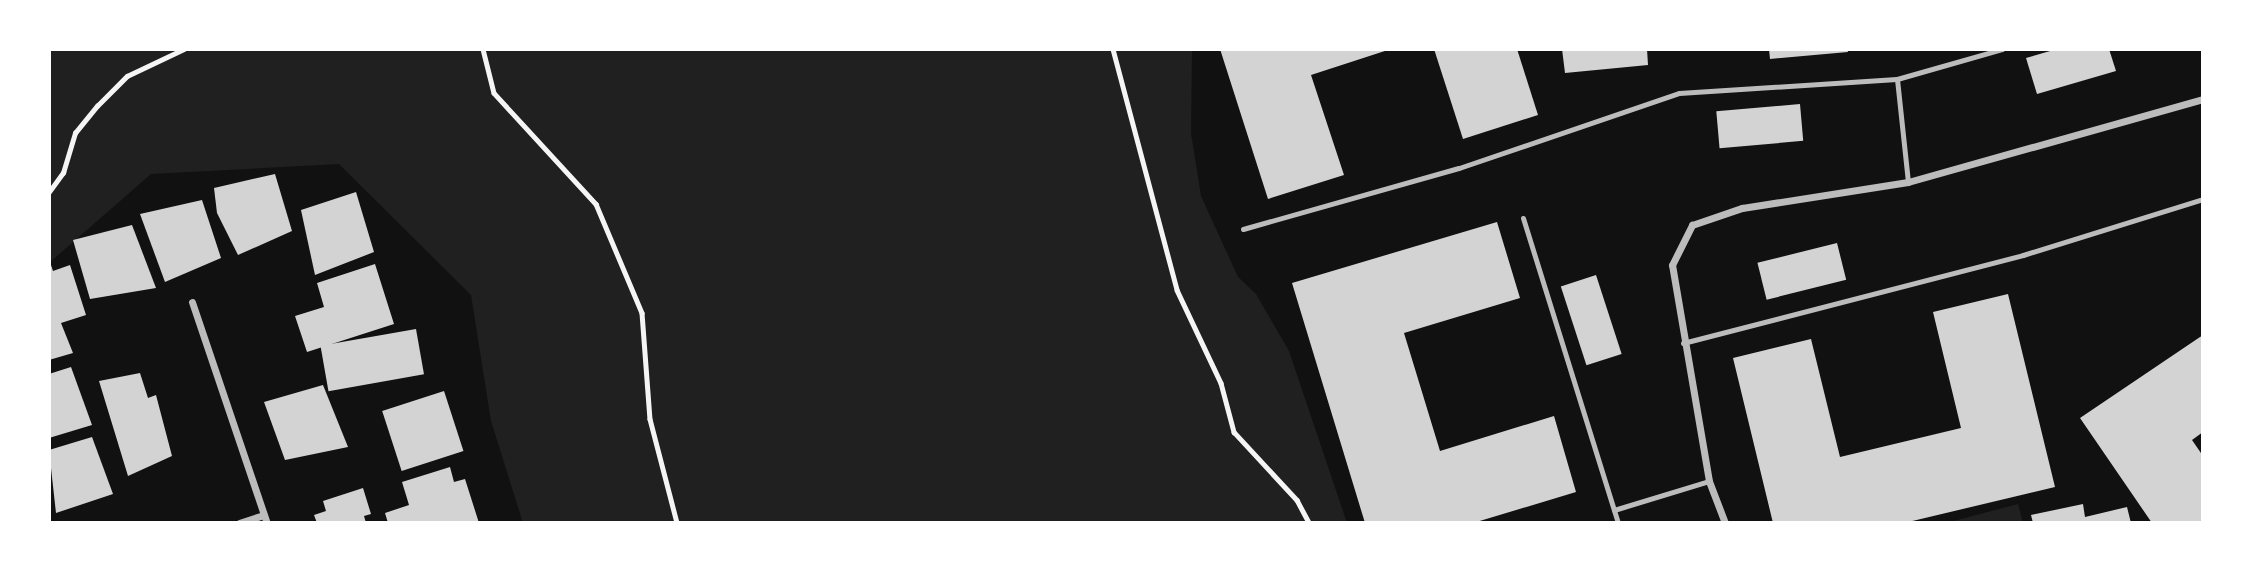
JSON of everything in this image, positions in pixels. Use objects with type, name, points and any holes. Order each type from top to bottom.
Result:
[{"type":"street","points":[[1725,523],[1709,481],[1682,344],[1672,265],[1692,225],[1742,208],[1908,182],[2203,99]]},
{"type":"street","points":[[192,302],[266,519],[239,523]]},
{"type":"lane","points":[[1243,229],[1459,168],[1679,93],[1898,79],[2002,49]]},
{"type":"lane","points":[[1898,79],[1908,182]]},
{"type":"lane","points":[[1682,344],[2023,255],[2203,199]]},
{"type":"lane","points":[[1523,218],[1618,523]]},
{"type":"lane","points":[[1614,510],[1709,481]]},
{"type":"path","points":[[49,192],[63,173],[75,133],[97,106],[127,76],[184,49]]},
{"type":"path","points":[[483,49],[494,93],[596,204],[642,313],[650,419],[677,523]]},
{"type":"path","points":[[1113,49],[1177,290],[1221,383],[1234,432],[1297,500],[1309,523]]},
{"type":"shaded area","points":[[49,49],[1192,49],[1191,133],[1201,196],[1238,277],[1256,294],[1289,351],[1347,523],[523,523],[491,421],[471,295],[339,164],[151,174],[49,263]]},
{"type":"shaded area","points":[[2018,504],[2023,523],[1946,523]]},
{"type":"building","points":[[1220,49],[1391,49],[1311,75],[1344,175],[1268,199]]},
{"type":"building","points":[[1434,49],[1517,49],[1538,115],[1463,139]]},
{"type":"building","points":[[1562,49],[1647,49],[1648,65],[1565,73]]},
{"type":"building","points":[[1769,49],[1847,49],[1848,52],[1770,59]]},
{"type":"building","points":[[2057,49],[2109,49],[2116,71],[2037,94],[2026,58]]},
{"type":"building","points":[[1800,104],[1803,141],[1720,148],[1716,111]]},
{"type":"building","points":[[275,174],[292,231],[238,255],[217,213],[214,188]]},
{"type":"building","points":[[356,192],[374,252],[315,275],[301,210]]},
{"type":"building","points":[[202,200],[221,258],[165,282],[140,214]]},
{"type":"building","points":[[1497,222],[1520,298],[1404,333],[1440,451],[1554,416],[1576,492],[1473,523],[1365,523],[1292,283]]},
{"type":"building","points":[[132,225],[156,288],[90,299],[73,240]]},
{"type":"building","points":[[1837,243],[1846,280],[1767,300],[1757,263]]},
{"type":"building","points":[[49,259],[53,271],[70,265],[86,315],[61,323],[73,353],[49,360]]},
{"type":"building","points":[[375,264],[394,324],[307,352],[295,316],[324,307],[317,283]]},
{"type":"building","points":[[1596,275],[1622,354],[1586,365],[1561,286]]},
{"type":"building","points":[[2008,294],[2055,487],[1904,523],[1773,523],[1733,358],[1811,339],[1840,457],[1961,428],[1933,312]]},
{"type":"building","points":[[416,329],[424,374],[328,391],[320,346]]},
{"type":"building","points":[[2203,335],[2203,432],[2192,440],[2203,456],[2203,523],[2152,523],[2080,418]]},
{"type":"building","points":[[71,367],[92,425],[49,438],[49,374]]},
{"type":"building","points":[[140,373],[148,398],[156,395],[172,456],[128,476],[99,381]]},
{"type":"building","points":[[323,385],[348,447],[285,460],[264,402]]},
{"type":"building","points":[[444,391],[463,451],[402,471],[382,411]]},
{"type":"building","points":[[92,437],[113,494],[56,513],[49,450]]},
{"type":"building","points":[[450,467],[454,482],[465,479],[479,523],[388,523],[385,513],[409,505],[402,482]]},
{"type":"building","points":[[363,488],[371,514],[364,516],[366,523],[317,523],[314,515],[326,511],[323,501]]},
{"type":"building","points":[[2083,504],[2085,517],[2127,507],[2131,523],[2033,523],[2031,515]]}]
